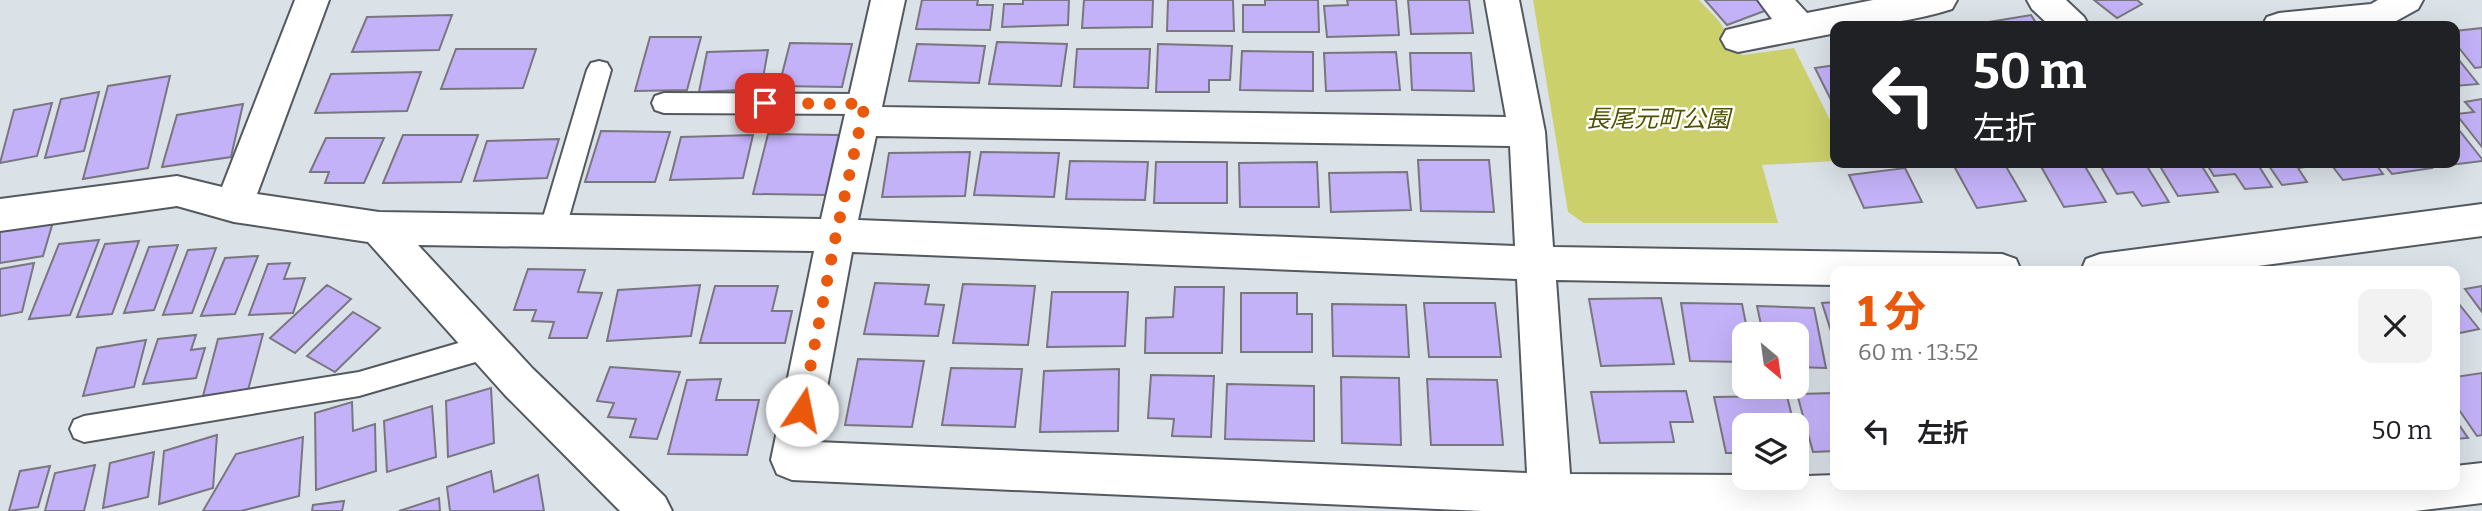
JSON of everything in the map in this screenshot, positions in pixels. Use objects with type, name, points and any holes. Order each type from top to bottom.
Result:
[{"type":"street","points":[[234,206],[312,0]]},
{"type":"street","points":[[888,0],[836,235],[792,460],[1550,494],[2305,504],[2378,490]]},
{"type":"street","points":[[1502,0],[1527,132],[1550,494]]},
{"type":"street","points":[[1775,0],[1800,27]]},
{"type":"street","points":[[1831,21],[1940,0]]},
{"type":"street","points":[[2044,0],[2067,21]]},
{"type":"street","points":[[2328,21],[2378,16],[2406,0]]},
{"type":"street","points":[[1738,39],[1830,21]]},
{"type":"street","points":[[863,113],[1527,132]]},
{"type":"street","points":[[0,215],[177,191],[234,206],[379,228],[836,235],[1537,263],[1830,268]]},
{"type":"street","points":[[2184,266],[2252,262],[2482,220]]},
{"type":"street","points":[[379,228],[486,346],[650,511]]},
{"type":"street","points":[[2460,484],[2482,483]]},
{"type":"lane","points":[[552,231],[598,69]]},
{"type":"lane","points":[[664,103],[863,113]]},
{"type":"lane","points":[[84,429],[359,384],[486,346]]},
{"type":"green space","name":"長尾元町公園","points":[[1533,0],[1699,0],[1718,20],[1742,55],[1794,48],[1830,120],[1830,161],[1762,165],[1778,223],[1584,223],[1568,212]]},
{"type":"building","points":[[922,0],[978,0],[977,5],[993,5],[990,30],[916,29]]},
{"type":"building","points":[[1023,0],[1069,0],[1068,25],[1002,27],[1004,4],[1023,4]]},
{"type":"building","points":[[1084,0],[1153,0],[1152,27],[1082,28]]},
{"type":"building","points":[[1168,0],[1233,0],[1234,31],[1167,31]]},
{"type":"building","points":[[1265,0],[1318,0],[1319,32],[1243,32],[1243,5],[1265,5]]},
{"type":"building","points":[[1347,0],[1396,0],[1399,35],[1327,37],[1324,6],[1348,5]]},
{"type":"building","points":[[1408,0],[1469,0],[1473,33],[1411,34]]},
{"type":"building","points":[[1705,0],[1758,0],[1767,10],[1727,25]]},
{"type":"building","points":[[2094,0],[2137,0],[2142,4],[2117,18]]},
{"type":"building","points":[[452,15],[439,50],[352,52],[367,17]]},
{"type":"building","points":[[2031,15],[2035,21],[1995,21]]},
{"type":"building","points":[[2482,28],[2482,67],[2475,68],[2460,49],[2460,30]]},
{"type":"building","points":[[650,37],[701,37],[687,90],[635,91]]},
{"type":"building","points":[[997,42],[1067,44],[1061,86],[989,84]]},
{"type":"building","points":[[790,43],[852,44],[842,87],[779,86]]},
{"type":"building","points":[[917,44],[985,46],[979,83],[909,81]]},
{"type":"building","points":[[1158,44],[1232,46],[1230,80],[1209,80],[1209,92],[1156,92]]},
{"type":"building","points":[[456,49],[536,49],[523,88],[441,89]]},
{"type":"building","points":[[1077,49],[1150,49],[1148,88],[1074,87]]},
{"type":"building","points":[[768,50],[761,89],[699,92],[707,52]]},
{"type":"building","points":[[1242,51],[1313,52],[1313,91],[1240,90]]},
{"type":"building","points":[[1396,52],[1400,90],[1326,91],[1324,53]]},
{"type":"building","points":[[1410,53],[1471,53],[1474,91],[1412,90]]},
{"type":"building","points":[[2460,61],[2478,84],[2460,86]]},
{"type":"building","points":[[1830,66],[1830,98],[1815,68]]},
{"type":"building","points":[[421,72],[407,111],[315,113],[331,74]]},
{"type":"building","points":[[170,76],[148,168],[83,179],[108,86]]},
{"type":"building","points":[[99,92],[84,151],[45,158],[61,99]]},
{"type":"building","points":[[2482,99],[2482,147],[2460,119],[2460,114],[2474,112],[2465,102]]},
{"type":"building","points":[[52,103],[37,156],[0,163],[14,110]]},
{"type":"building","points":[[243,104],[231,157],[162,167],[177,115]]},
{"type":"building","points":[[601,131],[670,132],[655,182],[585,182]]},
{"type":"building","points":[[2460,131],[2482,159],[2460,164]]},
{"type":"building","points":[[768,134],[839,135],[826,195],[753,194]]},
{"type":"building","points":[[403,135],[478,135],[461,182],[383,183]]},
{"type":"building","points":[[753,135],[743,178],[670,180],[681,137]]},
{"type":"building","points":[[326,138],[384,138],[364,183],[325,183],[329,172],[310,172]]},
{"type":"building","points":[[559,139],[547,178],[474,181],[487,141]]},
{"type":"building","points":[[970,152],[965,196],[882,197],[889,153]]},
{"type":"building","points":[[981,152],[1059,153],[1054,197],[974,195]]},
{"type":"building","points":[[1418,160],[1489,160],[1494,212],[1421,211]]},
{"type":"building","points":[[1070,161],[1148,162],[1145,200],[1066,199]]},
{"type":"building","points":[[1156,162],[1227,162],[1227,203],[1154,203]]},
{"type":"building","points":[[1317,162],[1319,207],[1240,207],[1239,163]]},
{"type":"building","points":[[1905,168],[1922,202],[1864,208],[1849,175]]},
{"type":"building","points":[[1955,168],[2007,168],[2026,201],[1977,208]]},
{"type":"building","points":[[2042,168],[2086,168],[2106,202],[2064,207]]},
{"type":"building","points":[[2102,168],[2148,168],[2169,202],[2142,206],[2133,192],[2117,194]]},
{"type":"building","points":[[2161,168],[2203,168],[2218,192],[2178,196]]},
{"type":"building","points":[[2209,168],[2260,168],[2272,187],[2245,189],[2235,174],[2214,176]]},
{"type":"building","points":[[2270,168],[2298,168],[2307,182],[2282,185]]},
{"type":"building","points":[[2334,168],[2379,168],[2383,174],[2343,180]]},
{"type":"building","points":[[2387,168],[2432,168],[2392,174]]},
{"type":"building","points":[[1407,172],[1411,210],[1331,212],[1329,173]]},
{"type":"building","points":[[53,222],[43,256],[0,263],[0,231]]},
{"type":"building","points":[[99,240],[70,315],[29,319],[59,244]]},
{"type":"building","points":[[139,241],[112,314],[77,317],[105,244]]},
{"type":"building","points":[[178,245],[154,310],[124,313],[149,247]]},
{"type":"building","points":[[216,248],[192,313],[163,315],[188,250]]},
{"type":"building","points":[[258,256],[235,314],[201,316],[225,258]]},
{"type":"building","points":[[34,263],[22,312],[0,316],[0,269]]},
{"type":"building","points":[[290,263],[284,279],[305,278],[293,313],[249,315],[268,264]]},
{"type":"building","points":[[528,269],[585,270],[578,292],[602,293],[587,338],[549,338],[554,322],[532,321],[536,310],[514,310]]},
{"type":"building","points":[[875,283],[929,285],[925,304],[944,305],[938,336],[864,334]]},
{"type":"building","points":[[963,284],[1035,286],[1028,345],[953,343]]},
{"type":"building","points":[[327,285],[351,299],[295,353],[270,338]]},
{"type":"building","points":[[700,285],[691,336],[607,341],[618,290]]},
{"type":"building","points":[[715,286],[778,286],[772,311],[792,311],[785,343],[700,343]]},
{"type":"building","points":[[2482,286],[2482,312],[2465,289]]},
{"type":"building","points":[[1175,287],[1224,287],[1222,353],[1145,353],[1146,318],[1173,317]]},
{"type":"building","points":[[1052,292],[1128,292],[1125,346],[1047,347]]},
{"type":"building","points":[[1241,293],[1297,293],[1297,314],[1312,314],[1312,352],[1241,352]]},
{"type":"building","points":[[1661,298],[1674,364],[1601,366],[1589,299]]},
{"type":"building","points":[[1830,302],[1830,328],[1822,303]]},
{"type":"building","points":[[1424,303],[1495,303],[1501,357],[1429,357]]},
{"type":"building","points":[[1681,303],[1742,304],[1746,322],[1732,322],[1732,362],[1690,361]]},
{"type":"building","points":[[1332,304],[1406,305],[1409,357],[1333,356]]},
{"type":"building","points":[[2460,305],[2479,329],[2460,333]]},
{"type":"building","points":[[1757,306],[1814,308],[1826,368],[1810,367],[1810,322],[1760,322]]},
{"type":"building","points":[[353,312],[380,328],[335,372],[307,356]]},
{"type":"building","points":[[263,334],[248,390],[203,396],[218,339]]},
{"type":"building","points":[[196,335],[191,350],[205,348],[196,378],[143,384],[158,339]]},
{"type":"building","points":[[146,340],[134,387],[83,396],[97,348]]},
{"type":"building","points":[[858,359],[924,361],[912,427],[845,425]]},
{"type":"building","points":[[610,367],[680,372],[657,439],[630,437],[636,419],[608,417],[614,403],[597,401]]},
{"type":"building","points":[[951,368],[1022,369],[1015,427],[942,425]]},
{"type":"building","points":[[1119,369],[1118,431],[1040,432],[1044,371]]},
{"type":"building","points":[[2482,373],[2482,435],[2477,436],[2460,411],[2460,376]]},
{"type":"building","points":[[1151,375],[1214,376],[1211,437],[1172,436],[1174,419],[1148,418]]},
{"type":"building","points":[[1341,377],[1399,378],[1401,445],[1342,443]]},
{"type":"building","points":[[721,379],[716,400],[759,400],[747,455],[668,454],[687,380]]},
{"type":"building","points":[[1427,379],[1497,380],[1503,445],[1431,445]]},
{"type":"building","points":[[1227,384],[1314,386],[1314,441],[1225,439]]},
{"type":"building","points":[[491,388],[494,443],[448,457],[446,401]]},
{"type":"building","points":[[1686,391],[1693,422],[1670,422],[1674,442],[1600,443],[1591,392]]},
{"type":"building","points":[[1830,393],[1830,451],[1813,452],[1809,438],[1809,413],[1802,413],[1798,399],[1810,399],[1810,394]]},
{"type":"building","points":[[1714,397],[1788,399],[1791,413],[1732,413],[1732,453],[1726,453]]},
{"type":"building","points":[[352,402],[353,431],[375,424],[376,471],[316,490],[315,413]]},
{"type":"building","points":[[432,406],[436,457],[387,472],[384,421]]},
{"type":"building","points":[[2460,426],[2468,438],[2460,439]]},
{"type":"building","points":[[217,435],[213,488],[159,504],[164,451]]},
{"type":"building","points":[[303,437],[299,496],[241,511],[203,511],[236,454]]},
{"type":"building","points":[[154,452],[148,497],[103,508],[110,463]]},
{"type":"building","points":[[95,465],[84,511],[45,511],[55,473]]},
{"type":"building","points":[[50,466],[38,507],[9,511],[20,471]]},
{"type":"building","points":[[491,471],[494,492],[538,475],[544,511],[450,511],[447,487]]},
{"type":"building","points":[[439,498],[440,511],[399,511]]},
{"type":"building","points":[[344,501],[342,511],[312,511],[313,505]]},
{"type":"route","points":[[765,103],[865,104],[802,410]]}]
